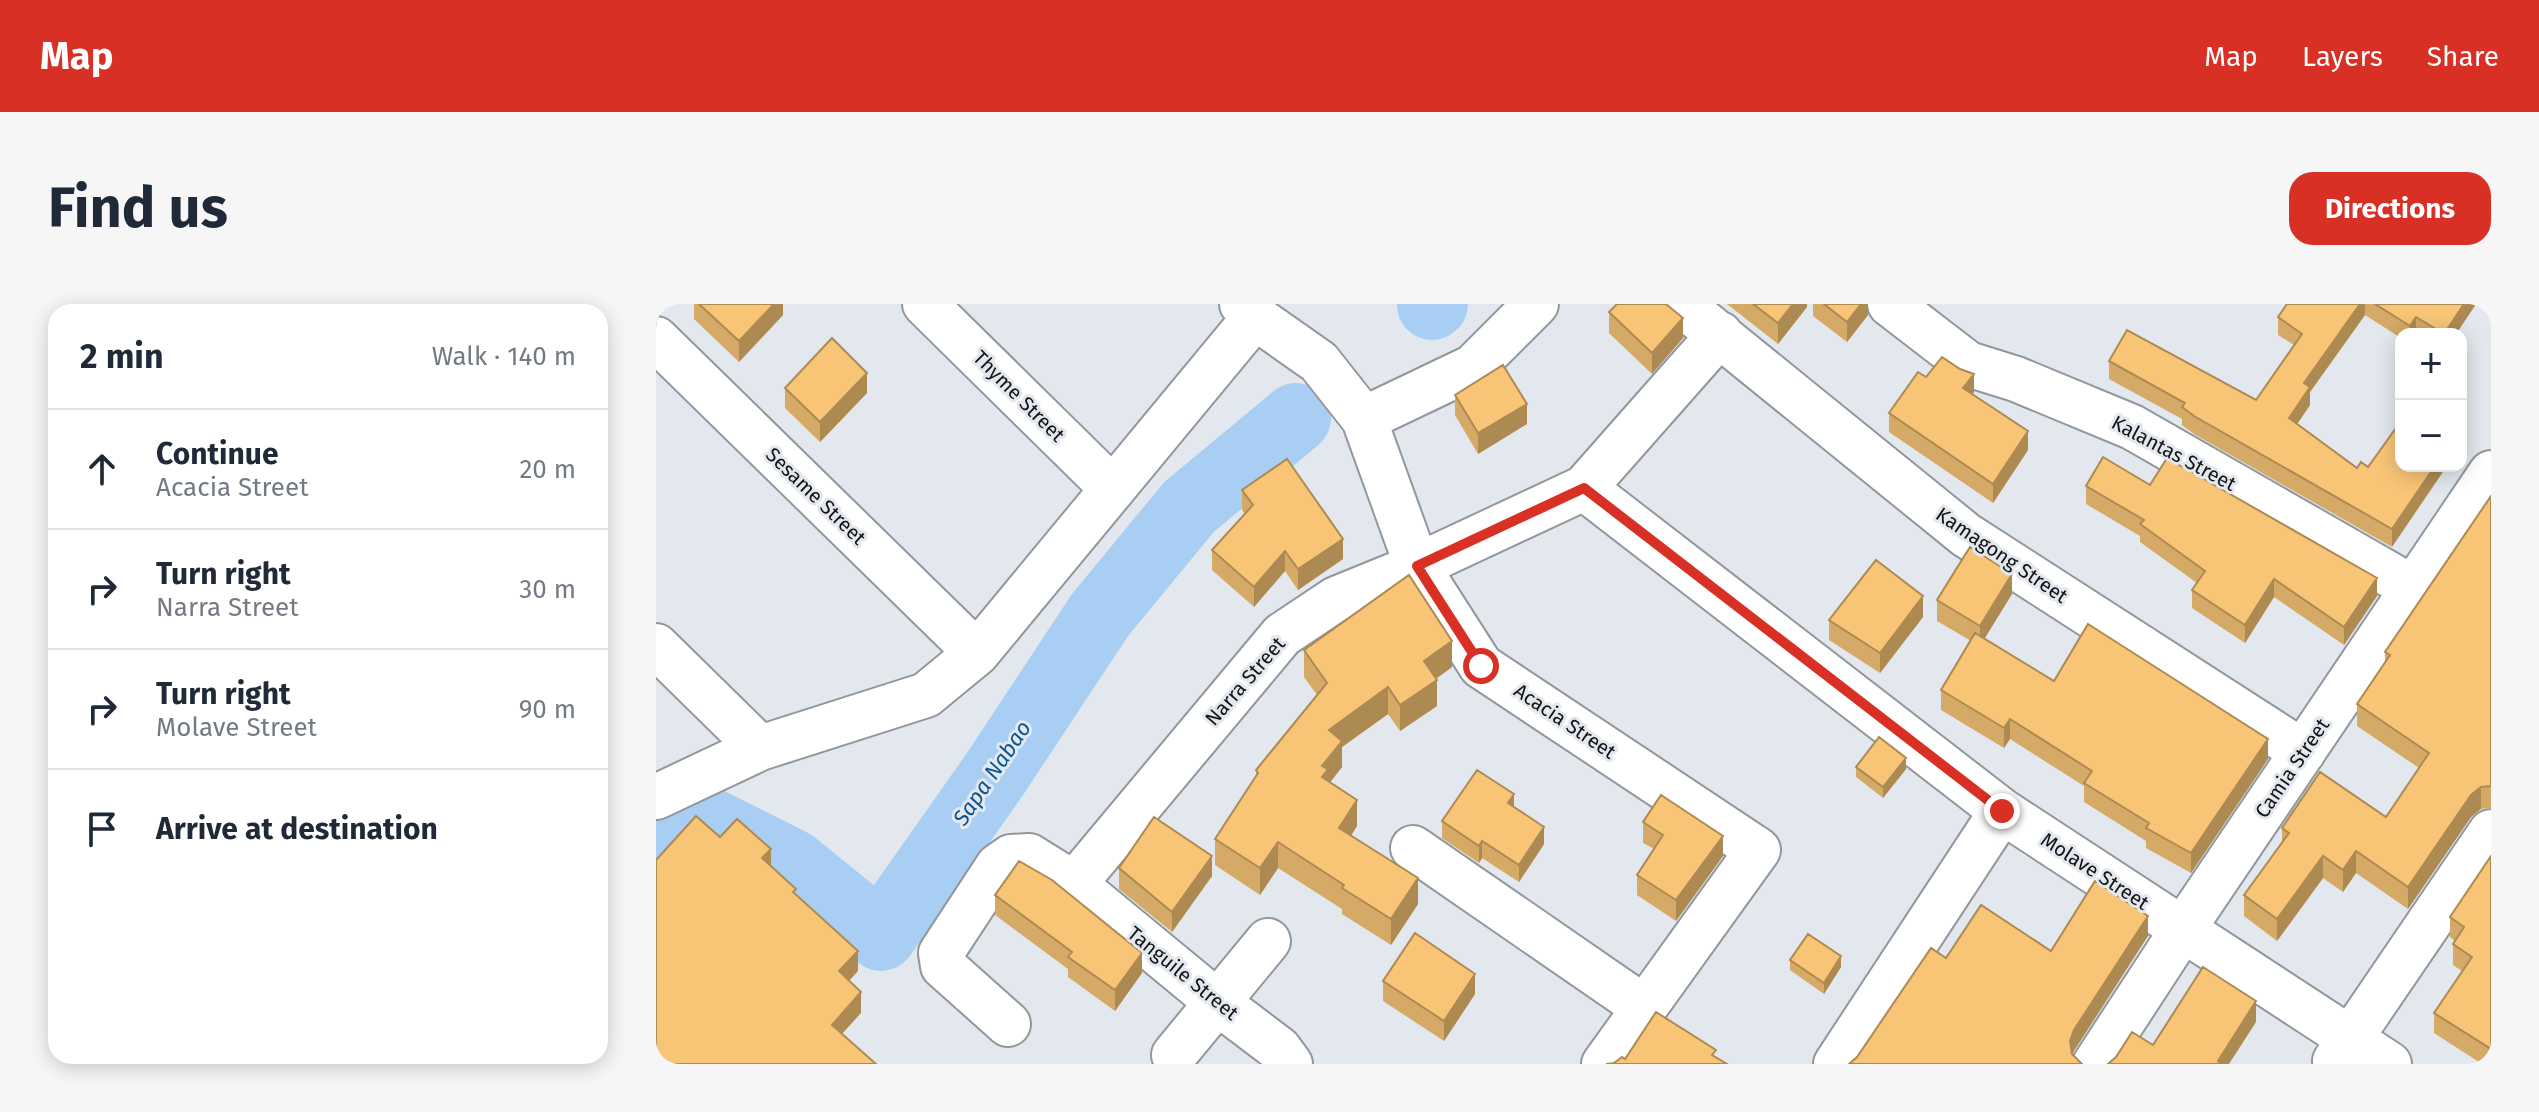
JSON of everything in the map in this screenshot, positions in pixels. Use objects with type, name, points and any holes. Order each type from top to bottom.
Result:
[{"type":"street","name":"Thyme Street","points":[[925,304],[1113,489]]},
{"type":"street","points":[[1364,419],[1473,367],[1536,304]]},
{"type":"street","name":"Kamagong Street","points":[[1681,304],[1966,535],[2303,752]]},
{"type":"street","name":"Kalantas Street","points":[[1890,304],[1968,364],[2016,379],[2132,427],[2413,588]]},
{"type":"street","points":[[656,797],[760,748],[926,695],[977,653],[1113,489],[1248,310]]},
{"type":"street","name":"Acacia Street","points":[[1248,310],[1319,362],[1364,419],[1417,566],[1481,666],[1758,850],[1645,1008]]},
{"type":"street","name":"Narra Street","points":[[1074,884],[1282,635],[1336,599],[1417,566],[1584,488],[1720,334]]},
{"type":"street","name":"Sesame Street","points":[[656,339],[977,653]]},
{"type":"street","name":"Camia Street","points":[[2095,1064],[2491,473]]},
{"type":"street","name":"Molave Street","points":[[1584,488],[2002,811],[2183,929],[2342,1051],[2389,1064]]},
{"type":"street","points":[[656,646],[760,748]]},
{"type":"street","points":[[1836,1064],[2002,811]]},
{"type":"street","points":[[2342,1051],[2491,832]]},
{"type":"street","points":[[1413,848],[1645,1008],[1604,1064]]},
{"type":"street","name":"Tanguile Street","points":[[1008,1024],[943,966],[941,953],[998,866],[1011,857],[1029,856],[1074,884],[1279,1049],[1290,1064]]},
{"type":"street","points":[[1174,1055],[1268,941]]},
{"type":"building","points":[[699,304],[774,304],[739,341]]},
{"type":"building","points":[[1617,304],[1666,304],[1683,318],[1652,353],[1609,312]]},
{"type":"building","points":[[1753,304],[1793,304],[1778,323]]},
{"type":"building","points":[[1824,304],[1861,304],[1847,322]]},
{"type":"building","points":[[2287,304],[2360,304],[2304,383],[2310,387],[2289,418],[2357,468],[2361,462],[2368,467],[2395,429],[2395,472],[2431,472],[2392,529],[2194,416],[2182,407],[2185,403],[2109,361],[2127,330],[2256,400],[2302,334],[2278,317]]},
{"type":"building","points":[[2375,304],[2464,304],[2448,328],[2434,328],[2416,317],[2410,326]]},
{"type":"building","points":[[832,338],[867,373],[820,422],[785,388]]},
{"type":"building","points":[[1942,357],[1974,374],[1963,388],[2028,431],[1993,484],[1889,413],[1918,372],[1926,377]]},
{"type":"building","points":[[1503,365],[1527,404],[1478,433],[1455,395]]},
{"type":"building","points":[[2103,457],[2150,485],[2167,458],[2377,578],[2344,627],[2274,579],[2245,625],[2192,590],[2205,571],[2140,524],[2144,520],[2086,486]]},
{"type":"building","points":[[1287,459],[1343,539],[1298,569],[1285,551],[1254,587],[1212,550],[1253,505],[1242,490]]},
{"type":"building","points":[[2491,496],[2491,786],[2481,787],[2471,795],[2408,887],[2356,851],[2343,870],[2323,856],[2277,919],[2244,895],[2289,833],[2282,828],[2320,772],[2386,817],[2429,753],[2357,704],[2390,655],[2385,652]]},
{"type":"building","points":[[1970,547],[2012,574],[1980,626],[1937,600]]},
{"type":"building","points":[[1876,560],[1923,596],[1880,653],[1829,620]]},
{"type":"building","points":[[1409,575],[1452,641],[1424,661],[1437,680],[1400,705],[1388,687],[1329,730],[1342,741],[1322,766],[1328,769],[1322,777],[1357,800],[1339,828],[1418,878],[1391,919],[1278,842],[1260,868],[1215,839],[1258,773],[1256,770],[1327,683],[1304,650]]},
{"type":"building","points":[[2088,624],[2268,739],[2191,853],[2146,828],[2149,823],[2084,783],[2092,771],[2010,719],[2004,728],[1941,690],[1975,633],[2054,681]]},
{"type":"building","points":[[1879,737],[1906,758],[1883,787],[1856,767]]},
{"type":"building","points":[[1477,770],[1514,794],[1508,803],[1544,827],[1519,865],[1482,841],[1479,846],[1442,821]]},
{"type":"building","points":[[1661,795],[1723,836],[1676,900],[1637,875],[1663,835],[1643,822]]},
{"type":"building","points":[[696,816],[720,837],[737,819],[771,849],[762,858],[796,889],[793,892],[858,951],[839,971],[861,992],[832,1025],[876,1064],[656,1064],[656,860]]},
{"type":"building","points":[[1154,817],[1212,856],[1172,912],[1119,868]]},
{"type":"building","points":[[2491,856],[2491,1049],[2434,1013],[2472,957],[2453,944],[2464,927],[2450,917]]},
{"type":"building","points":[[1019,861],[1052,880],[1142,953],[1115,990],[1068,957],[1072,952],[995,895]]},
{"type":"building","points":[[2095,881],[2148,916],[2074,1030],[2070,1041],[2072,1054],[2082,1064],[1849,1064],[1857,1057],[1931,948],[1946,958],[1981,905],[2051,951]]},
{"type":"building","points":[[1415,933],[1475,974],[1444,1021],[1383,981]]},
{"type":"building","points":[[1808,934],[1841,956],[1824,983],[1790,960]]},
{"type":"building","points":[[2203,967],[2256,1001],[2218,1061],[2222,1064],[2108,1064],[2132,1032],[2153,1045]]},
{"type":"building","points":[[1656,1012],[1716,1050],[1712,1055],[1727,1064],[1606,1064],[1622,1057],[1625,1059]]},
{"type":"waterway","name":"Sapa Nabao","points":[[656,838],[686,811],[792,864],[881,936],[995,774],[1100,615],[1189,507],[1296,418]]},
{"type":"route","points":[[1481,666],[1417,566],[1584,488],[2002,811]]}]
